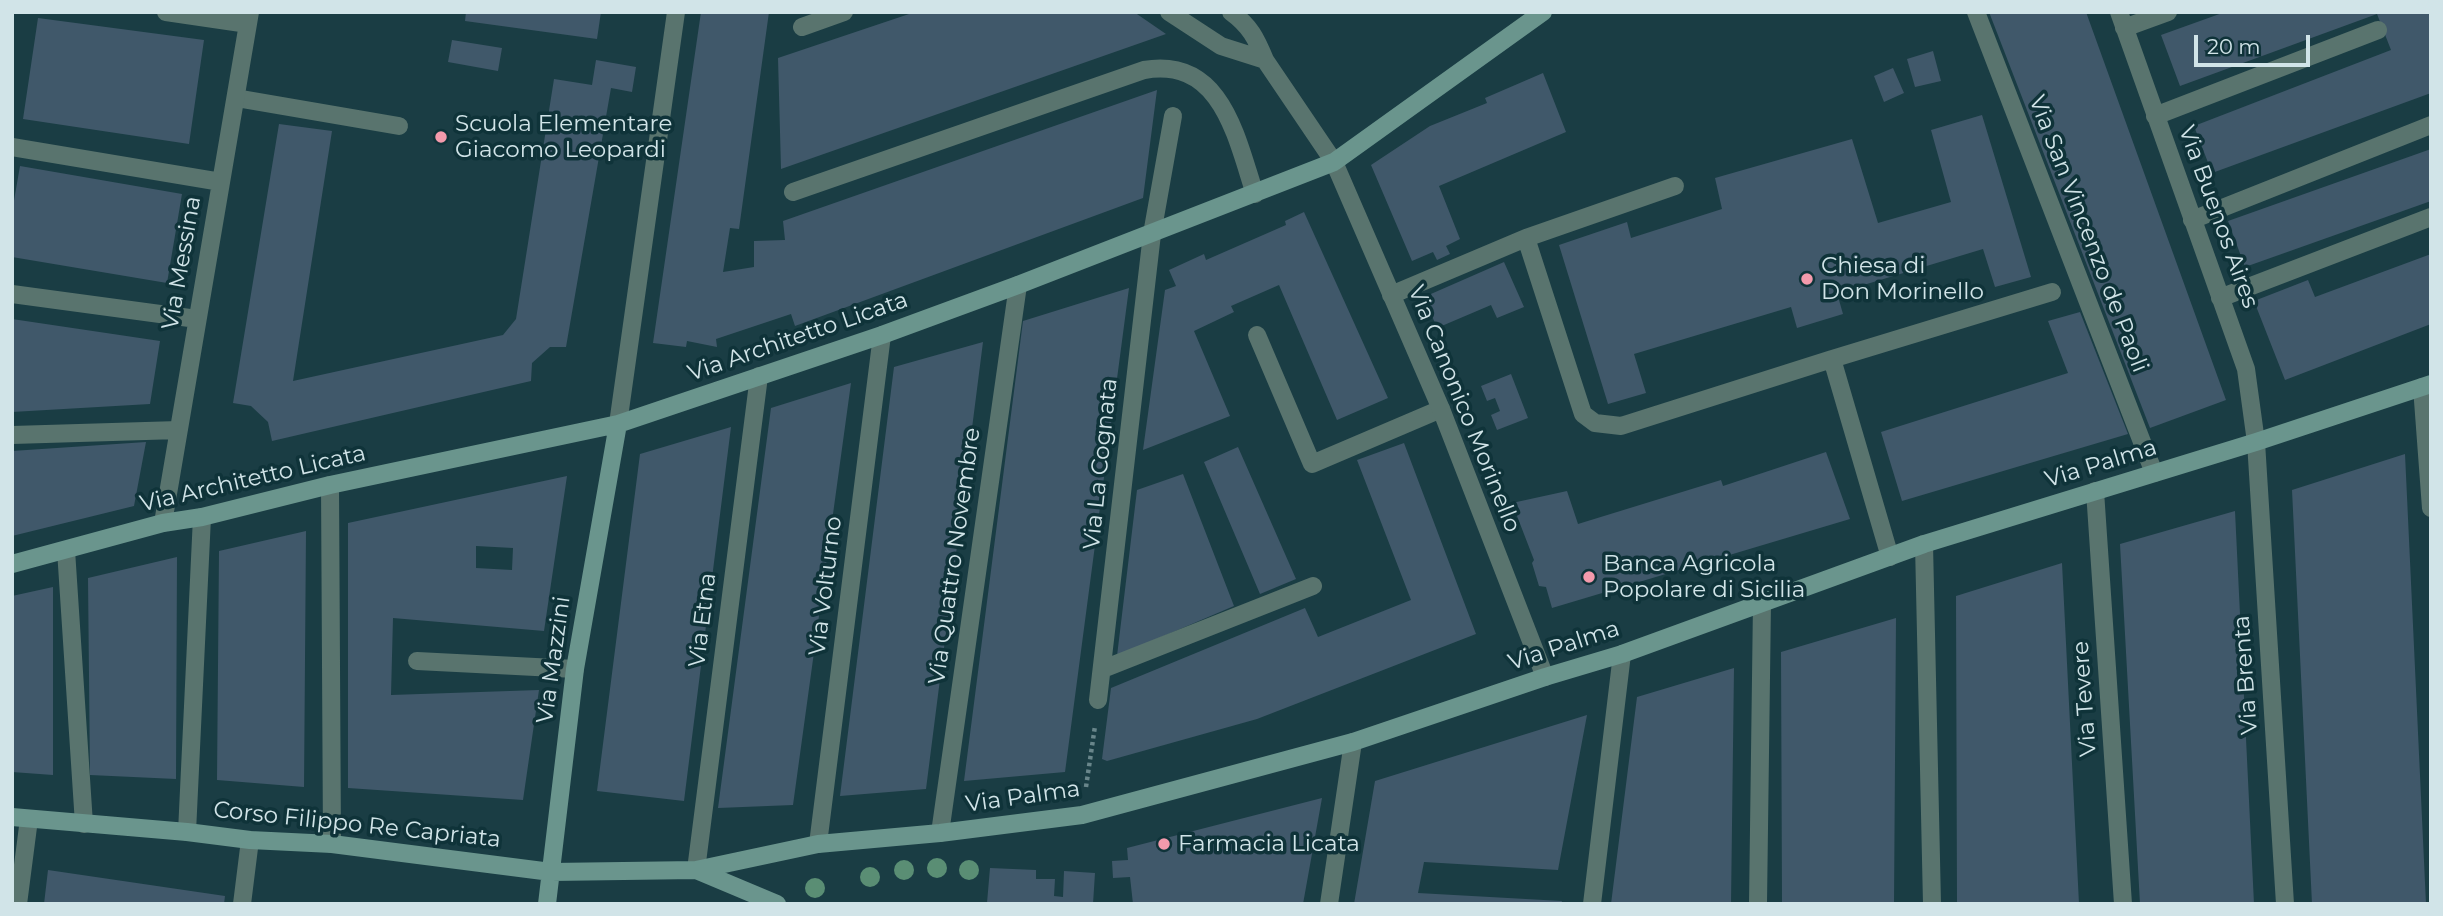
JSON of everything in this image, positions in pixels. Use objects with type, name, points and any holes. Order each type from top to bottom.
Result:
[{"type":"main road","name":"Via Architetto Licata","points":[[12,564],[163,523],[202,517],[330,485],[618,424],[882,335],[1152,234],[1334,162],[1543,12]]},
{"type":"main road","name":"Via Palma","points":[[940,833],[1082,815],[1353,742],[1622,654],[1924,544],[2256,442],[2427,385]]},
{"type":"main road","name":"Via Mazzini","points":[[547,904],[575,669],[618,424]]},
{"type":"main road","name":"Corso Filippo Re Capriata","points":[[21,818],[250,840],[332,844],[551,872],[696,870],[818,844],[940,833]]},
{"type":"main road","name":"Corso Filippo Re Capriata","points":[[696,870],[777,904]]},
{"type":"street","points":[[166,12],[249,18]]},
{"type":"street","points":[[618,424],[676,12]]},
{"type":"street","points":[[802,27],[844,12]]},
{"type":"street","points":[[1169,12],[1221,46],[1265,60]]},
{"type":"street","points":[[1231,12],[1247,18]]},
{"type":"street","name":"Via San Vincenzo de Paoli","points":[[1976,12],[2154,472]]},
{"type":"street","points":[[2122,20],[2168,12]]},
{"type":"street","name":"Via Messina","points":[[163,523],[249,18]]},
{"type":"street","name":"Via Canonico Morinello","points":[[1247,18],[1265,60],[1334,162],[1441,409],[1545,677]]},
{"type":"street","name":"Via Buenos Aires","points":[[2122,20],[2246,369],[2256,442]]},
{"type":"street","points":[[2155,116],[2378,30]]},
{"type":"street","points":[[793,192],[1144,70],[1163,67],[1181,70],[1204,84],[1220,101],[1232,124],[1255,194]]},
{"type":"street","points":[[236,97],[399,126]]},
{"type":"street","name":"Via La Cognata","points":[[1098,700],[1152,234],[1173,116]]},
{"type":"street","points":[[2192,220],[2431,125]]},
{"type":"street","points":[[12,146],[221,182]]},
{"type":"street","points":[[1391,295],[1526,238],[1675,186]]},
{"type":"street","points":[[2220,298],[2431,217]]},
{"type":"street","points":[[1526,238],[1583,414],[1595,424],[1621,426],[2052,292]]},
{"type":"street","name":"Via Quattro Novembre","points":[[940,833],[1018,285]]},
{"type":"street","points":[[12,295],[197,319]]},
{"type":"street","name":"Via Volturno","points":[[818,844],[882,335]]},
{"type":"street","points":[[1257,335],[1312,464],[1441,409]]},
{"type":"street","points":[[1832,359],[1890,557]]},
{"type":"street","name":"Via Etna","points":[[696,870],[759,376]]},
{"type":"street","points":[[2427,385],[2431,508]]},
{"type":"street","points":[[12,435],[179,430]]},
{"type":"street","name":"Via Brenta","points":[[2256,442],[2285,904]]},
{"type":"street","points":[[330,485],[332,844]]},
{"type":"street","name":"Via Tevere","points":[[2095,491],[2123,904]]},
{"type":"street","points":[[187,832],[202,517]]},
{"type":"street","points":[[1924,544],[1932,904]]},
{"type":"street","points":[[66,550],[84,824]]},
{"type":"street","points":[[1103,669],[1313,586]]},
{"type":"street","points":[[1758,904],[1762,602]]},
{"type":"street","points":[[1592,904],[1622,654]]},
{"type":"street","points":[[417,660],[575,669]]},
{"type":"street","points":[[1329,904],[1353,742]]},
{"type":"street","points":[[18,904],[21,818]]},
{"type":"street","points":[[242,904],[250,840]]},
{"type":"path","points":[[1082,815],[1098,700]]},
{"type":"building","points":[[466,12],[601,12],[597,39],[465,21]]},
{"type":"building","points":[[701,12],[769,12],[739,229],[730,228],[723,272],[754,267],[754,241],[785,240],[783,221],[1157,90],[1143,198],[795,326],[791,314],[716,339],[717,347],[687,341],[686,347],[653,343]]},
{"type":"building","points":[[915,12],[1134,12],[1166,34],[781,169],[778,58]]},
{"type":"building","points":[[1989,12],[2086,12],[2226,400],[2150,428]]},
{"type":"building","points":[[2225,12],[2431,12],[2431,93],[2212,173],[2194,126],[2391,50],[2377,14],[2180,86],[2161,35]]},
{"type":"building","points":[[38,18],[204,40],[189,144],[23,119]]},
{"type":"building","points":[[452,40],[502,48],[498,71],[448,62]]},
{"type":"building","points":[[1933,51],[1941,81],[1915,87],[1907,59]]},
{"type":"building","points":[[596,60],[636,67],[632,92],[611,88],[566,347],[550,347],[532,363],[531,381],[272,441],[268,422],[251,406],[233,403],[279,124],[332,131],[293,381],[503,335],[516,319],[554,79],[592,85]]},
{"type":"building","points":[[1893,68],[1904,93],[1884,102],[1874,76]]},
{"type":"building","points":[[1543,73],[1566,132],[1439,186],[1460,239],[1446,246],[1450,254],[1437,260],[1433,252],[1412,261],[1371,165],[1430,126],[1487,103],[1485,98]]},
{"type":"building","points":[[1982,115],[2031,277],[1995,287],[1983,249],[1837,293],[1843,314],[1797,328],[1791,307],[1634,354],[1646,393],[1608,404],[1559,245],[1627,222],[1631,238],[1722,209],[1715,178],[1852,139],[1878,223],[1951,202],[1931,130]]},
{"type":"building","points":[[2431,149],[2431,201],[2245,267],[2228,221]]},
{"type":"building","points":[[20,166],[182,194],[167,283],[12,257],[12,212]]},
{"type":"building","points":[[1304,212],[1388,398],[1337,420],[1279,285],[1231,306],[1234,312],[1194,331],[1230,416],[1143,450],[1165,290],[1176,286],[1169,270],[1204,254],[1206,260],[1286,225],[1285,221]]},
{"type":"building","points":[[2431,254],[2431,324],[2285,380],[2254,301],[2308,280],[2315,297]]},
{"type":"building","points":[[1504,262],[1524,307],[1497,318],[1491,305],[1437,328],[1424,297]]},
{"type":"building","points":[[1129,288],[1065,772],[964,781],[1023,321]]},
{"type":"building","points":[[2080,312],[2128,434],[1902,501],[1881,432],[2068,373],[2048,321]]},
{"type":"building","points":[[12,319],[160,341],[150,404],[12,412]]},
{"type":"building","points":[[983,342],[926,789],[840,796],[894,367]]},
{"type":"building","points":[[1511,374],[1528,418],[1497,430],[1491,415],[1500,411],[1495,398],[1487,401],[1481,386]]},
{"type":"building","points":[[851,383],[793,805],[718,808],[771,408]]},
{"type":"building","points":[[731,427],[684,801],[597,791],[640,454]]},
{"type":"building","points":[[146,442],[134,506],[12,536],[12,451]]},
{"type":"building","points":[[1404,443],[1476,634],[1257,719],[1107,761],[1102,759],[1111,688],[1305,608],[1318,637],[1411,600],[1357,460]]},
{"type":"building","points":[[1238,447],[1296,579],[1260,594],[1204,462]]},
{"type":"building","points":[[1826,452],[1850,519],[1552,608],[1546,587],[1539,586],[1532,563],[1534,560],[1512,503],[1567,491],[1578,524],[1721,480],[1723,486]]},
{"type":"building","points":[[2405,454],[2426,904],[2312,904],[2292,490]]},
{"type":"building","points":[[1183,474],[1234,606],[1117,656],[1137,490]]},
{"type":"building","points":[[567,476],[544,631],[393,618],[391,695],[539,690],[523,800],[348,788],[348,523]],"holes":[[[476,546],[513,548],[512,570],[476,568]]]},
{"type":"building","points":[[2235,511],[2254,904],[2140,904],[2120,544]]},
{"type":"building","points":[[306,531],[304,787],[217,780],[219,551]]},
{"type":"building","points":[[177,557],[176,779],[90,775],[88,578]]},
{"type":"building","points":[[2062,563],[2079,904],[1957,904],[1956,596]]},
{"type":"building","points":[[53,587],[53,775],[12,772],[12,596]]},
{"type":"building","points":[[1896,618],[1894,904],[1782,904],[1781,652]]},
{"type":"building","points":[[1734,668],[1731,904],[1611,904],[1637,697]]},
{"type":"building","points":[[1587,715],[1558,870],[1424,862],[1418,893],[1562,901],[1561,904],[1354,904],[1375,781]]},
{"type":"building","points":[[1322,798],[1303,904],[1133,904],[1130,877],[1113,878],[1112,861],[1128,860],[1127,848]]},
{"type":"building","points":[[990,868],[1036,870],[1036,879],[1055,879],[1054,896],[1063,897],[1064,871],[1095,873],[1093,904],[987,903]]},
{"type":"building","points":[[48,870],[225,896],[224,904],[44,904]]},
{"type":"place","name":"Scuola Elementare Giacomo Leopardi","points":[[441,137]]},
{"type":"place","name":"Chiesa di Don Morinello","points":[[1807,279]]},
{"type":"place","name":"Banca Agricola Popolare di Sicilia","points":[[1589,577]]},
{"type":"place","name":"Farmacia Licata","points":[[1164,844]]}]
